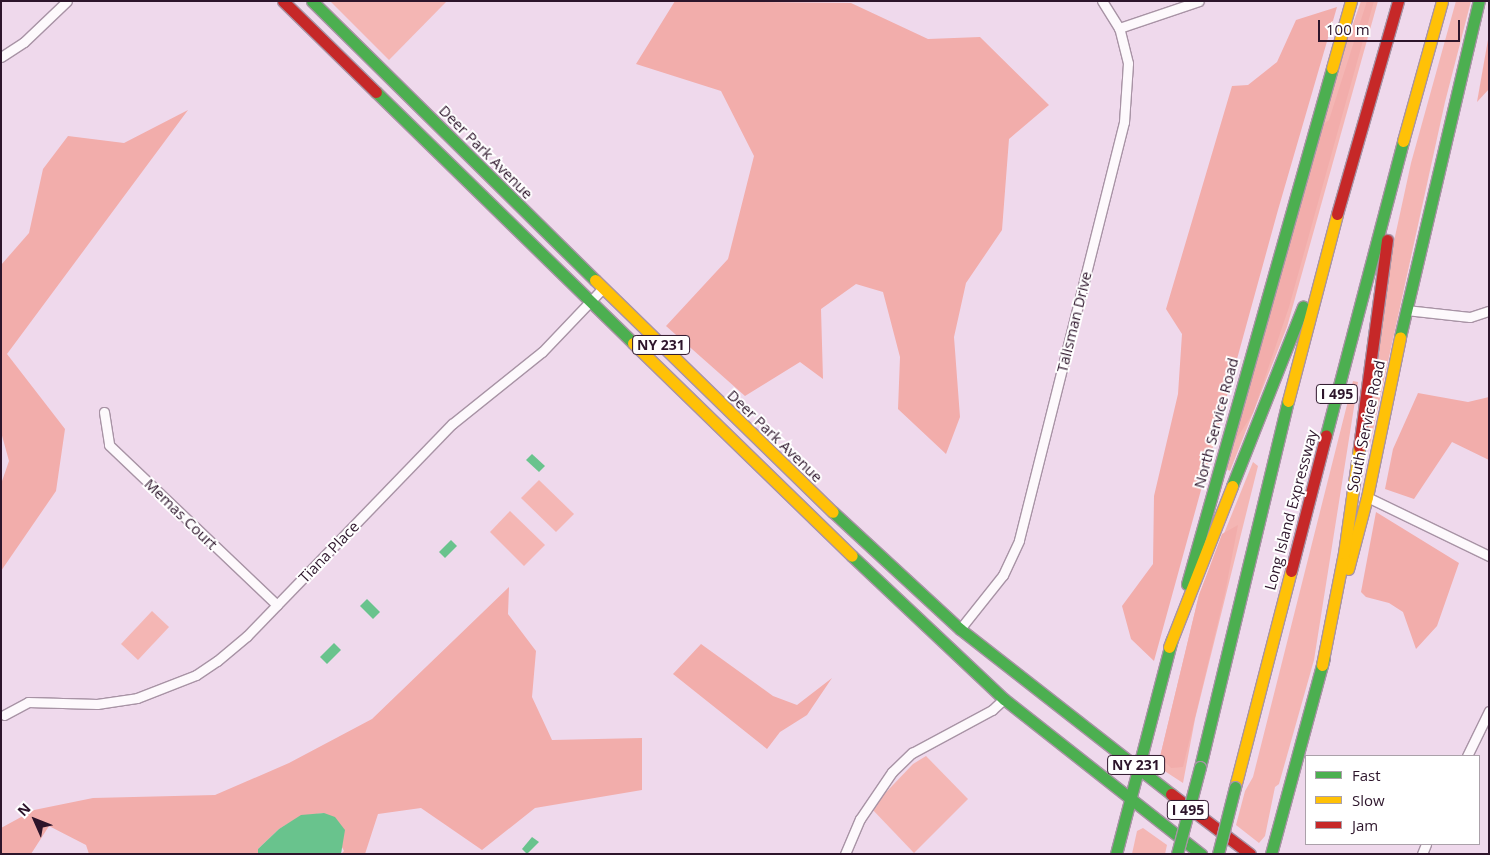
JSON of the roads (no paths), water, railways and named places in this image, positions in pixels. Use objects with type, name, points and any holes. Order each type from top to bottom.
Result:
[{"type":"main road","name":"NY 231","points":[[283,1],[928,630],[1004,699],[1201,854]]},
{"type":"main road","name":"Deer Park Avenue","points":[[312,1],[796,478],[960,629],[1020,678],[1250,854]]},
{"type":"main road","name":"North Service Road","points":[[1116,854],[1136,766],[1350,1]]},
{"type":"main road","name":"Long Island Expressway","points":[[1176,854],[1200,767],[1317,283],[1398,1]]},
{"type":"main road","name":"Long Island Expressway","points":[[1218,854],[1234,787],[1442,1]]},
{"type":"main road","name":"South Service Road","points":[[1272,854],[1367,497],[1406,310],[1479,1]]},
{"type":"main road","points":[[1322,665],[1344,553],[1380,280],[1424,64]]},
{"type":"main road","points":[[1169,647],[1272,392],[1296,320],[1317,283]]},
{"type":"street","points":[[1,57],[24,42],[67,1]]},
{"type":"street","name":"Talisman Drive","points":[[960,629],[1003,575],[1019,540],[1124,122],[1128,63],[1119,28],[1102,1]]},
{"type":"street","points":[[1119,28],[1199,1]]},
{"type":"street","name":"Tiana Place","points":[[4,715],[28,702],[98,704],[137,698],[169,686],[216,661],[247,636],[452,424],[542,352],[603,288]]},
{"type":"street","points":[[1406,310],[1470,317],[1489,311]]},
{"type":"street","name":"Memas Court","points":[[104,412],[109,445],[277,605]]},
{"type":"street","points":[[1367,497],[1489,556]]},
{"type":"street","points":[[845,854],[860,820],[892,772],[912,753],[992,710],[1004,699]]},
{"type":"street","points":[[1467,755],[1489,711]]}]
